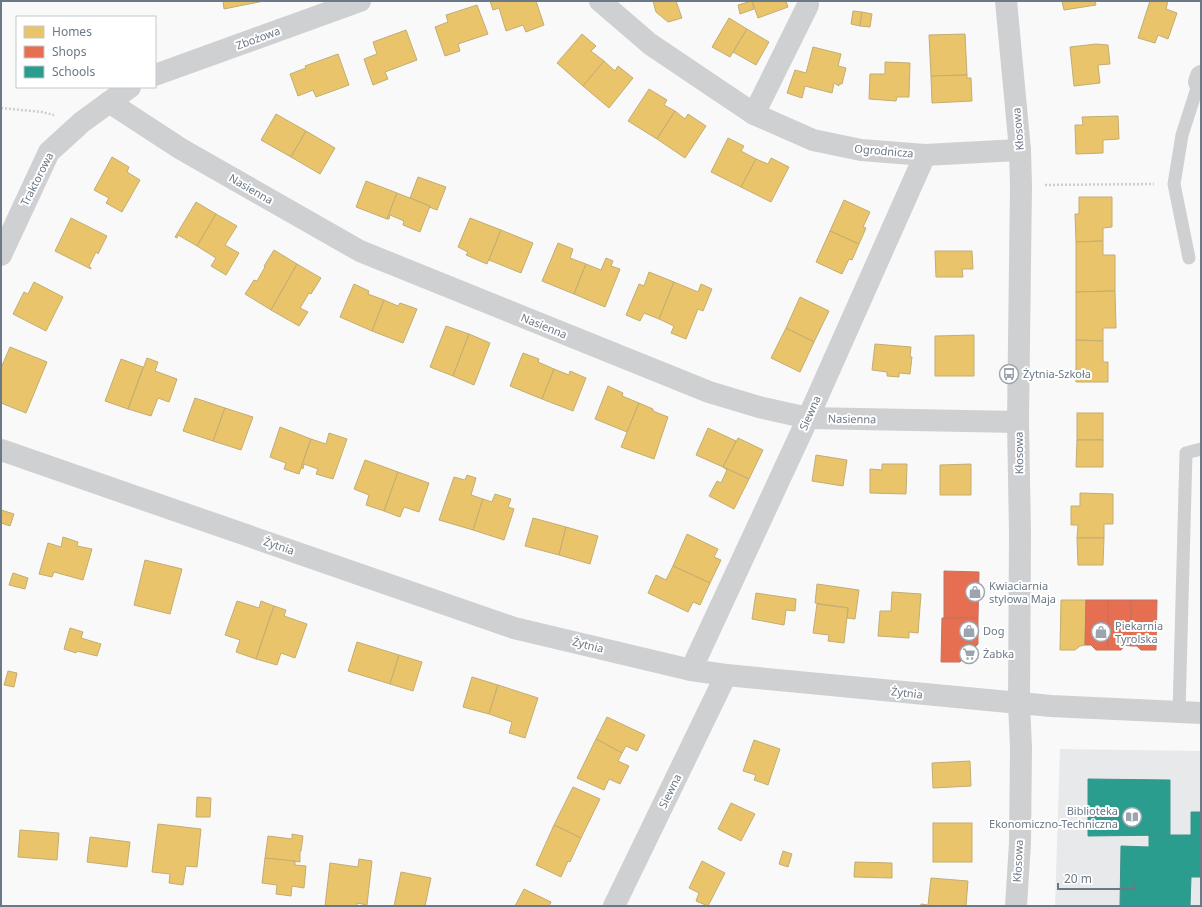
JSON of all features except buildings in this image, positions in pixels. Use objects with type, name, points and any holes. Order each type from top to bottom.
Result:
[{"type":"street","name":"Zbożowa","points":[[156,75],[360,1]]},
{"type":"street","name":"Ogrodnicza","points":[[600,1],[650,44],[754,114],[813,140],[861,150],[925,155],[1020,150]]},
{"type":"street","name":"Kłosowa","points":[[1006,1],[1020,150],[1021,185],[1018,422],[1020,533],[1019,703],[1021,748],[1020,843],[1016,906]]},
{"type":"street","points":[[754,114],[808,5]]},
{"type":"street","points":[[109,102],[129,88]]},
{"type":"street","name":"Traktorowa","points":[[1,255],[49,152],[82,122],[109,102]]},
{"type":"street","name":"Nasienna","points":[[109,102],[181,149],[360,251],[709,392],[759,407],[808,418],[1018,422]]},
{"type":"street","name":"Siewna","points":[[691,670],[808,418],[925,155]]},
{"type":"street","name":"Żytnia","points":[[1,450],[514,628],[691,670],[726,675],[1051,706],[1201,713]]},
{"type":"street","name":"Siewna","points":[[614,906],[726,675]]},
{"type":"lane","points":[[1189,258],[1174,184],[1182,135],[1200,80]]},
{"type":"lane","points":[[1179,712],[1186,453],[1201,449]]},
{"type":"path","points":[[1,108],[42,112],[82,122]]},
{"type":"path","points":[[1021,185],[1174,184]]},
{"type":"shaded area","points":[[1060,749],[1201,751],[1201,906],[1055,906]]},
{"type":"place","name":"Żytnia-Szkoła","points":[[1009,374]]},
{"type":"place","name":"Kwiaciarnia stylowa Maja","points":[[975,592]]},
{"type":"place","name":"Dog","points":[[969,631]]},
{"type":"place","name":"Piekarnia Tyrolska","points":[[1101,632]]},
{"type":"place","name":"Żabka","points":[[969,654]]},
{"type":"place","name":"Biblioteka Ekonomiczno-Techniczna","points":[[1132,817]]}]
